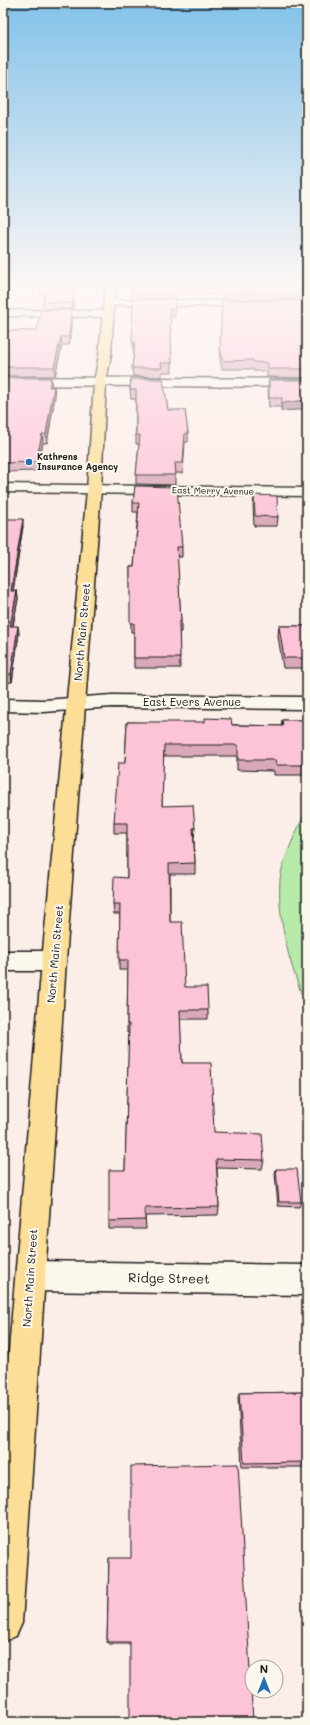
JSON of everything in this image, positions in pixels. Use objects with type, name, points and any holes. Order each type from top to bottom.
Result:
[{"type":"main road","name":"North Main Street","points":[[3,1623],[10,1470],[31,1276],[54,961],[99,430],[100,382],[103,366]]},
{"type":"street","points":[[3,381],[307,383]]},
{"type":"street","name":"East Merry Avenue","points":[[3,488],[307,492]]},
{"type":"street","name":"East Evers Avenue","points":[[3,706],[44,706],[112,701],[307,703]]},
{"type":"street","points":[[3,961],[54,961]]},
{"type":"street","name":"Ridge Street","points":[[31,1276],[307,1280]]},
{"type":"green space","points":[[307,809],[307,1008],[286,945],[281,913],[280,880],[281,872],[291,844]]},
{"type":"building","points":[[3,366],[54,366],[54,367]]},
{"type":"building","points":[[132,366],[162,366],[162,368],[132,368]]},
{"type":"building","points":[[268,366],[307,366],[307,369],[268,369]]},
{"type":"building","points":[[3,378],[51,378],[49,387],[54,387],[46,434],[42,434],[36,462],[3,463]]},
{"type":"building","points":[[131,379],[163,379],[168,410],[185,410],[188,433],[185,433],[183,463],[175,463],[176,475],[136,475],[140,435],[136,435],[136,390],[130,390]]},
{"type":"building","points":[[269,380],[307,380],[307,400],[282,403],[282,398],[269,398]]},
{"type":"building","points":[[135,486],[177,487],[182,547],[177,547],[181,622],[179,622],[180,658],[134,658],[134,623],[130,623],[130,567],[134,567],[139,503],[133,503]]},
{"type":"building","points":[[254,495],[277,496],[278,517],[255,516]]},
{"type":"building","points":[[3,519],[23,519],[11,591],[17,591],[10,626],[18,626],[11,674],[3,675]]},
{"type":"building","points":[[279,626],[307,626],[307,658],[284,658]]},
{"type":"building","points":[[205,718],[231,719],[232,725],[283,726],[282,720],[307,720],[307,765],[276,765],[275,760],[238,760],[238,745],[164,745],[162,806],[193,805],[195,828],[193,828],[195,863],[169,864],[170,922],[182,922],[185,987],[207,987],[208,1010],[180,1010],[182,1063],[211,1063],[214,1132],[262,1134],[264,1160],[216,1159],[219,1207],[145,1208],[145,1220],[109,1221],[109,1170],[125,1170],[129,1024],[127,1024],[128,960],[119,960],[120,904],[113,904],[114,877],[127,878],[127,823],[114,823],[118,763],[125,763],[127,722],[205,722]]},
{"type":"building","points":[[276,1169],[297,1169],[301,1202],[279,1202]]},
{"type":"building","points":[[307,1392],[307,1462],[244,1463],[239,1393]]},
{"type":"building","points":[[238,1464],[249,1659],[244,1659],[244,1699],[252,1699],[253,1722],[130,1722],[130,1642],[107,1642],[109,1558],[131,1558],[131,1466]]},
{"type":"place","name":"Kathrens Insurance Agency","points":[[29,462]]}]
